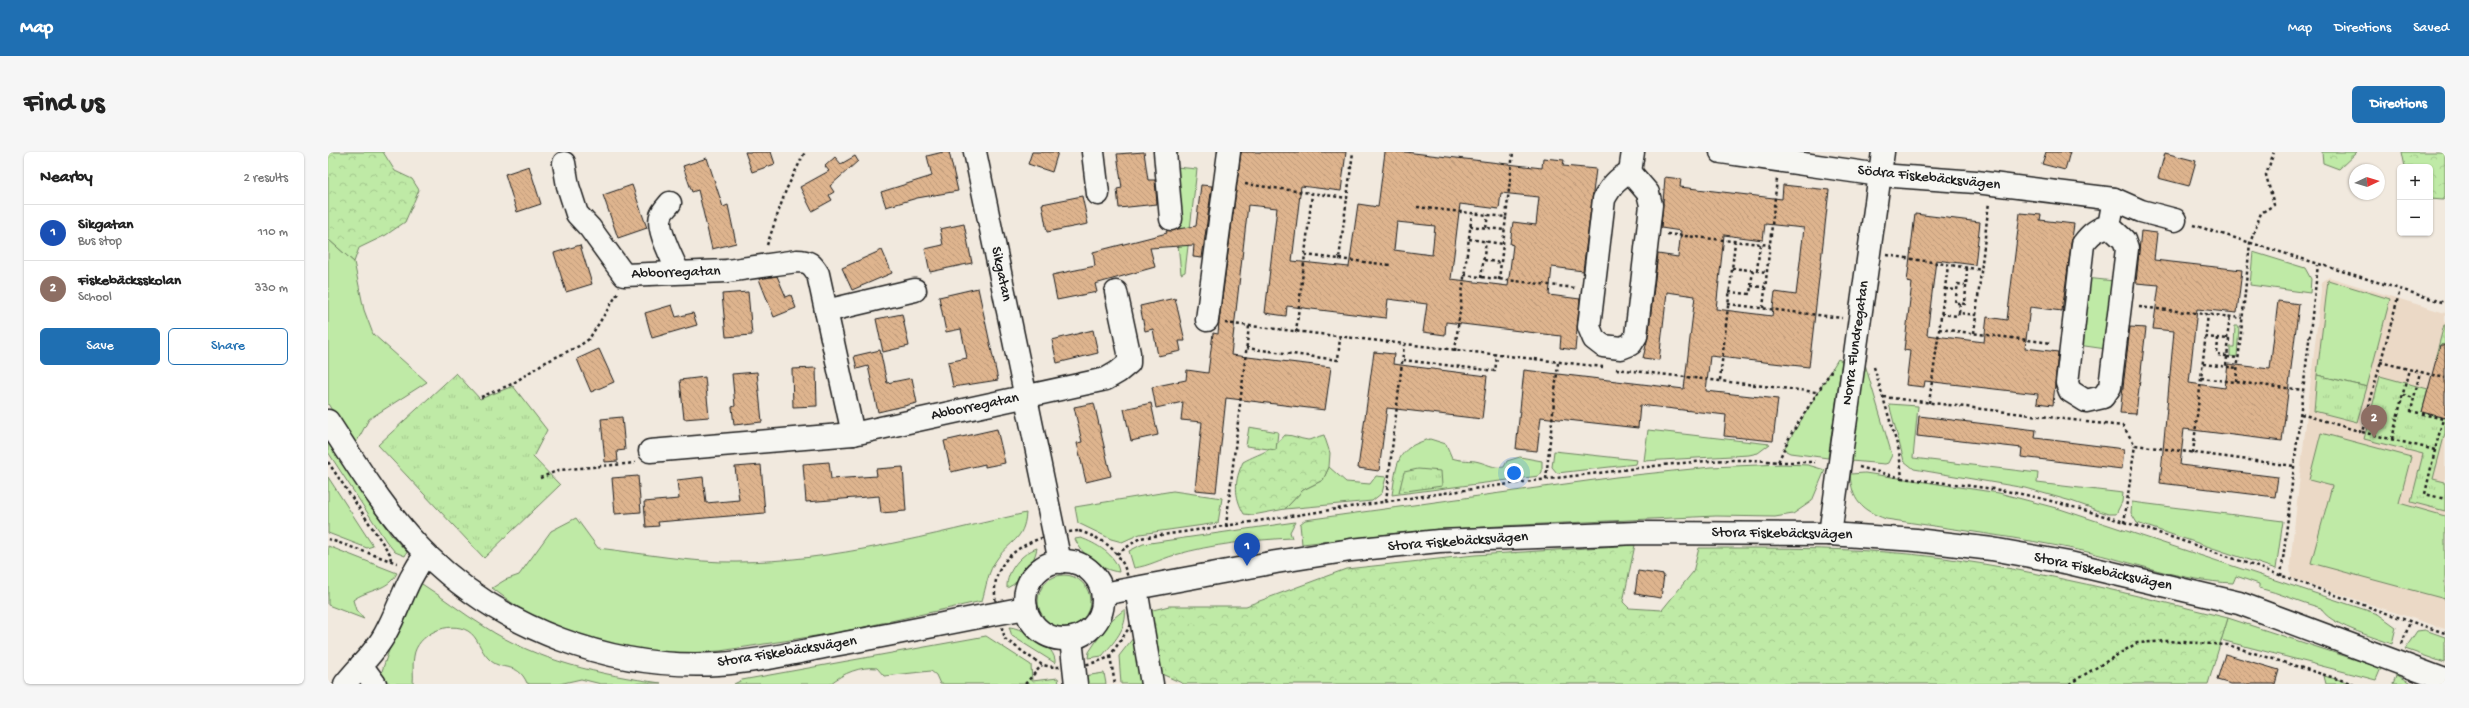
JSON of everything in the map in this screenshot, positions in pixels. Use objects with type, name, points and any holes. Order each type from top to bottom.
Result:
[{"type":"street","name":"Sikgatan","points":[[975,152],[1060,562]]},
{"type":"street","points":[[1093,152],[1098,194]]},
{"type":"street","points":[[1165,152],[1171,219]]},
{"type":"street","points":[[1207,320],[1229,152]]},
{"type":"street","name":"Södra Fiskebäcksvägen","points":[[1721,152],[1779,158],[1880,175],[1991,184],[2114,199],[2141,211],[2175,220]]},
{"type":"street","name":"Norra Flundregatan","points":[[1830,534],[1883,152]]},
{"type":"street","points":[[1631,162],[1648,193],[1651,205],[1648,232],[1636,336],[1631,344],[1621,348],[1603,346],[1594,339],[1589,327],[1604,199],[1611,186],[1620,178],[1631,162]]},
{"type":"street","name":"Abborregatan","points":[[564,163],[568,186],[577,214],[590,228],[624,275],[727,271],[797,261],[806,261],[812,265],[818,274],[853,434]]},
{"type":"street","points":[[2109,226],[2114,199]]},
{"type":"street","points":[[670,203],[663,211],[660,221],[662,231],[678,272]]},
{"type":"street","points":[[2109,226],[2124,240],[2127,249],[2110,387],[2103,397],[2086,401],[2070,391],[2067,383],[2084,244],[2089,235],[2098,229],[2109,226]]},
{"type":"street","points":[[826,311],[915,290]]},
{"type":"street","points":[[1026,396],[1106,379],[1118,372],[1128,363],[1129,352],[1116,292]]},
{"type":"street","name":"Abborregatan","points":[[650,451],[853,434],[1026,396]]},
{"type":"street","name":"Stora Fiskebäcksvägen","points":[[328,421],[382,501],[426,554],[468,590],[496,608],[533,628],[585,648],[653,662],[697,664],[739,662],[1001,621],[1026,608]]},
{"type":"street","name":"Stora Fiskebäcksvägen","points":[[1103,594],[1233,569],[1351,550],[1439,541],[1637,533],[1830,534],[1916,540],[1992,549],[2068,563],[2240,603],[2445,680]]},
{"type":"street","points":[[345,684],[372,654],[385,633],[409,578],[426,554]]},
{"type":"street","points":[[1060,562],[1075,563],[1088,569],[1098,580],[1103,594],[1102,608],[1094,626],[1084,634],[1071,639],[1058,639],[1040,630],[1031,620],[1026,608],[1027,590],[1033,578],[1043,568],[1060,562]]},
{"type":"street","points":[[1136,588],[1152,684]]},
{"type":"street","points":[[1071,639],[1076,684]]},
{"type":"street","points":[[361,665],[375,684]]},
{"type":"path","points":[[761,265],[786,190],[805,152]]},
{"type":"path","points":[[1339,259],[1353,152]]},
{"type":"path","points":[[1499,280],[1513,152]]},
{"type":"path","points":[[2236,382],[2250,243],[2261,213],[2274,205],[2266,175],[2274,152]]},
{"type":"path","points":[[1763,308],[1779,158]]},
{"type":"path","points":[[1225,182],[1346,198]]},
{"type":"path","points":[[1974,333],[1991,184]]},
{"type":"path","points":[[1296,332],[1312,194]]},
{"type":"path","points":[[1417,207],[1506,217]]},
{"type":"path","points":[[1455,351],[1472,213]]},
{"type":"path","points":[[1486,228],[1488,215]]},
{"type":"path","points":[[2175,220],[2445,303]]},
{"type":"path","points":[[1470,226],[1505,230]]},
{"type":"path","points":[[1648,232],[1770,246]]},
{"type":"path","points":[[1469,239],[1503,244]]},
{"type":"path","points":[[1482,278],[1486,241]]},
{"type":"path","points":[[1720,380],[1735,242]]},
{"type":"path","points":[[1757,270],[1760,244]]},
{"type":"path","points":[[1869,252],[1948,266],[1982,270]]},
{"type":"path","points":[[1305,255],[1390,265]]},
{"type":"path","points":[[1484,260],[1501,263]]},
{"type":"path","points":[[2281,576],[2318,265]]},
{"type":"path","points":[[1929,403],[1948,266]]},
{"type":"path","points":[[1732,268],[1767,272]]},
{"type":"path","points":[[1964,285],[1966,268]]},
{"type":"path","points":[[1729,292],[1750,294],[1753,270]]},
{"type":"path","points":[[481,397],[512,384],[542,364],[579,346],[589,339],[620,290],[624,275]]},
{"type":"path","points":[[1464,275],[1593,290]]},
{"type":"path","points":[[1958,284],[1967,285],[1965,304],[1955,303],[1957,290],[1958,284]]},
{"type":"path","points":[[1751,286],[1765,287]]},
{"type":"path","points":[[1945,289],[1957,290]]},
{"type":"path","points":[[2362,432],[2400,290]]},
{"type":"path","points":[[1959,313],[1960,303]]},
{"type":"path","points":[[1728,304],[1859,321]]},
{"type":"path","points":[[2120,305],[2242,318]]},
{"type":"path","points":[[1941,314],[1958,316],[1959,313],[1976,315]]},
{"type":"path","points":[[2193,453],[2208,314]]},
{"type":"path","points":[[2226,366],[2229,339],[2227,339],[2230,317]]},
{"type":"path","points":[[1207,320],[1296,332],[1604,368]]},
{"type":"path","points":[[1226,526],[1249,326]]},
{"type":"path","points":[[1939,329],[2072,345]]},
{"type":"path","points":[[2206,336],[2227,339]]},
{"type":"path","points":[[1246,348],[1338,360],[1340,337]]},
{"type":"path","points":[[2218,338],[2217,355],[2238,358]]},
{"type":"path","points":[[1386,502],[1404,345]]},
{"type":"path","points":[[1403,360],[1495,372],[1497,356]]},
{"type":"path","points":[[1872,362],[1899,451],[1902,478]]},
{"type":"path","points":[[2380,362],[2445,378]]},
{"type":"path","points":[[1546,479],[1558,363]]},
{"type":"path","points":[[1778,462],[1790,436],[1816,392],[1836,363]]},
{"type":"path","points":[[2203,364],[2237,368]]},
{"type":"path","points":[[1612,368],[1816,392]]},
{"type":"path","points":[[2392,439],[2409,369]]},
{"type":"path","points":[[2420,372],[2411,411],[2443,419],[2425,494],[2445,499]]},
{"type":"path","points":[[2201,378],[2303,390]]},
{"type":"path","points":[[2403,395],[2414,398]]},
{"type":"path","points":[[1883,397],[2123,426],[2135,445],[2124,523]]},
{"type":"path","points":[[2301,414],[2362,432],[2435,450]]},
{"type":"path","points":[[2135,445],[2294,466]]},
{"type":"path","points":[[540,478],[558,470],[640,462],[650,451]]},
{"type":"path","points":[[1117,554],[1140,538],[1546,479],[1670,465],[1756,459],[1778,462],[1815,462]]},
{"type":"path","points":[[328,462],[390,554],[391,561],[328,539]]},
{"type":"path","points":[[1859,467],[1902,478],[1993,489],[2042,499],[2124,523],[2445,633]]},
{"type":"path","points":[[1001,621],[995,587],[1007,561],[1022,546],[1054,535]]},
{"type":"path","points":[[2401,646],[2410,622]]},
{"type":"path","points":[[2069,684],[2138,643],[2167,641],[2228,645],[2291,663],[2354,684]]},
{"type":"path","points":[[1110,656],[1115,684]]},
{"type":"path","points":[[1025,684],[1042,665]]},
{"type":"shaded area","points":[[2329,277],[2445,313],[2445,629],[2291,578],[2290,564],[2322,282]]},
{"type":"green space","points":[[328,152],[383,152],[395,171],[412,179],[419,190],[405,222],[386,235],[359,248],[354,262],[328,239]]},
{"type":"green space","points":[[1169,152],[1178,152],[1176,167],[1197,169],[1185,272],[1181,274]]},
{"type":"green space","points":[[2322,152],[2357,152],[2339,169],[2323,163]]},
{"type":"green space","points":[[2402,152],[2445,152],[2445,197],[2443,200],[2433,199],[2433,164],[2404,164]]},
{"type":"green space","points":[[328,239],[354,262],[364,310],[373,334],[427,382],[369,419],[355,445],[328,404]]},
{"type":"green space","points":[[2253,252],[2305,268],[2311,279],[2310,293],[2250,285]]},
{"type":"green space","points":[[2086,278],[2114,281],[2106,349],[2078,345]]},
{"type":"green space","points":[[2328,280],[2390,299],[2367,387],[2317,375]]},
{"type":"green space","points":[[2445,325],[2445,362],[2435,359]]},
{"type":"green space","points":[[2235,326],[2239,326],[2237,357],[2230,356],[2230,347],[2234,347]]},
{"type":"green space","points":[[1838,359],[1842,361],[1828,458],[1790,453],[1786,451],[1785,447]]},
{"type":"green space","points":[[1864,361],[1892,455],[1888,463],[1885,464],[1851,461]]},
{"type":"green space","points":[[456,373],[480,399],[513,386],[547,430],[533,457],[560,485],[484,558],[378,445]]},
{"type":"green space","points":[[2317,375],[2367,387],[2357,422],[2314,411]]},
{"type":"green space","points":[[2380,376],[2428,389],[2422,412],[2445,418],[2445,433],[2433,479],[2445,482],[2445,511],[2411,502],[2423,454],[2364,439]]},
{"type":"green space","points":[[1889,404],[1918,406],[1913,458],[2038,473],[2037,483],[2123,493],[2122,502],[2116,514],[2108,514],[2071,501],[2025,488],[1914,469],[1904,461]]},
{"type":"green space","points":[[1249,427],[1278,432],[1276,450],[1246,446]]},
{"type":"green space","points":[[1648,430],[1770,444],[1758,453],[1749,455],[1644,461]]},
{"type":"green space","points":[[2321,433],[2411,457],[2399,503],[2445,516],[2445,599],[2311,563],[2332,486],[2309,480]]},
{"type":"green space","points":[[1285,435],[1308,440],[1324,435],[1330,453],[1329,467],[1323,480],[1303,490],[1285,509],[1253,515],[1244,514],[1238,501],[1236,488],[1243,462],[1270,449]]},
{"type":"green space","points":[[1430,439],[1446,444],[1452,458],[1455,459],[1475,461],[1493,467],[1504,467],[1507,461],[1520,457],[1542,461],[1542,472],[1539,476],[1392,495],[1397,466],[1404,452],[1410,447]]},
{"type":"green space","points":[[328,442],[391,535],[407,552],[405,556],[395,552],[386,541],[328,452]]},
{"type":"green space","points":[[1554,451],[1637,460],[1636,464],[1557,473],[1552,467]]},
{"type":"green space","points":[[1782,464],[1808,465],[1825,470],[1812,501],[1793,514],[1775,517],[1716,516],[1499,526],[1408,532],[1302,544],[1300,524],[1305,520],[1616,477],[1711,467]]},
{"type":"green space","points":[[1329,467],[1346,482],[1370,484],[1376,476],[1386,477],[1382,493],[1372,501],[1285,509],[1303,490],[1323,480]]},
{"type":"green space","points":[[1418,469],[1441,471],[1442,486],[1399,492],[1404,472]]},
{"type":"green space","points":[[1865,473],[1999,493],[2060,509],[2378,614],[2396,627],[2392,644],[2341,625],[2325,614],[2321,608],[2259,588],[2259,584],[2236,576],[2233,583],[2195,579],[2102,555],[2058,546],[1886,519],[1877,516],[1864,508],[1856,498],[1851,483],[1850,474]]},
{"type":"green space","points":[[328,477],[373,546],[367,548],[328,533]]},
{"type":"green space","points":[[1173,491],[1222,498],[1218,523],[1140,534],[1122,542],[1111,539],[1078,523],[1075,507]]},
{"type":"green space","points":[[2132,502],[2283,521],[2276,569],[2137,523],[2131,513]]},
{"type":"green space","points":[[1026,513],[1025,522],[1019,535],[997,559],[991,569],[982,601],[841,632],[720,651],[669,654],[598,643],[535,620],[492,588],[505,580],[519,575],[551,531],[576,518],[598,548],[702,561],[736,562],[773,561],[846,552],[918,538]]},
{"type":"green space","points":[[1295,522],[1290,532],[1292,538],[1247,541],[1218,545],[1189,551],[1145,566],[1134,568],[1129,551],[1143,544]]},
{"type":"green space","points":[[1081,538],[1099,546],[1110,555],[1119,572],[1112,571],[1092,561],[1082,551],[1075,539]]},
{"type":"green space","points":[[1635,545],[1623,602],[1629,608],[1662,610],[1693,572],[1699,548],[1791,548],[1914,554],[1980,563],[2087,584],[2228,618],[2208,684],[1184,684],[1155,671],[1149,611],[1169,606],[1246,606],[1346,569],[1475,555]]},
{"type":"green space","points":[[328,546],[397,573],[393,579],[383,587],[359,596],[353,600],[356,610],[364,619],[328,605]]},
{"type":"green space","points":[[1037,548],[1030,566],[1018,581],[1007,588],[1007,582],[1012,569],[1021,558],[1031,550]]},
{"type":"green space","points":[[1059,575],[1069,575],[1078,579],[1086,587],[1090,596],[1090,606],[1086,615],[1078,623],[1069,627],[1059,627],[1050,623],[1042,615],[1038,606],[1038,596],[1042,587],[1050,579]]},
{"type":"green space","points":[[412,582],[419,582],[468,616],[505,639],[548,658],[593,671],[661,683],[601,684],[581,679],[559,684],[530,684],[527,683],[519,672],[514,669],[498,665],[488,658],[474,637],[468,631],[452,627],[435,631],[421,641],[416,648],[413,663],[413,684],[390,684],[381,674]]},
{"type":"green space","points":[[1125,609],[1124,623],[1119,635],[1102,656],[1088,658],[1089,652],[1109,622]]},
{"type":"green space","points":[[2228,618],[2381,668],[2376,680],[2221,640]]},
{"type":"green space","points":[[1009,627],[1030,634],[1045,644],[1051,650],[1055,663],[1012,636]]},
{"type":"green space","points":[[2425,630],[2445,637],[2445,663],[2405,649],[2417,631]]},
{"type":"green space","points":[[1137,633],[1144,684],[1121,684],[1119,656]]},
{"type":"green space","points":[[986,636],[1031,665],[1032,681],[1058,678],[1059,684],[940,684],[936,675],[931,671],[884,676],[877,668],[865,668],[852,671],[830,684],[734,684],[742,680]]},
{"type":"green space","points":[[1104,673],[1106,684],[1085,684],[1084,676]]},
{"type":"green space","points":[[2396,675],[2413,684],[2393,684]]},
{"type":"green space","points":[[2324,676],[2355,684],[2326,684]]},
{"type":"building","points":[[745,152],[771,152],[775,164],[752,172]]},
{"type":"building","points":[[949,152],[958,191],[917,198],[886,207],[881,192],[932,176],[927,156]]},
{"type":"building","points":[[1032,152],[1058,152],[1052,172],[1028,164]]},
{"type":"building","points":[[1144,152],[1148,180],[1155,180],[1157,204],[1119,208],[1117,189],[1122,188],[1117,154]]},
{"type":"building","points":[[1241,152],[1346,152],[1341,191],[1301,186],[1292,261],[1349,267],[1358,204],[1378,207],[1385,152],[1405,152],[1542,168],[1543,158],[1564,160],[1563,166],[1596,169],[1583,271],[1552,267],[1549,295],[1580,299],[1575,350],[1560,348],[1561,336],[1446,322],[1445,335],[1423,332],[1427,304],[1388,299],[1386,318],[1287,306],[1286,316],[1265,313],[1277,208],[1248,205],[1231,355],[1331,367],[1325,410],[1226,398],[1216,492],[1195,490],[1202,422],[1181,420],[1183,402],[1156,408],[1152,387],[1186,380],[1187,370],[1208,373],[1213,333],[1218,334]],"holes":[[[1501,193],[1539,197],[1536,225],[1513,222],[1510,244],[1513,245],[1508,286],[1451,279],[1460,204],[1499,209]],[[1397,222],[1435,226],[1432,255],[1394,250]]]},
{"type":"building","points":[[2046,152],[2070,152],[2065,170],[2042,164]]},
{"type":"building","points":[[2165,153],[2196,161],[2189,186],[2158,178]]},
{"type":"building","points":[[855,156],[858,161],[830,186],[834,192],[829,195],[832,200],[812,211],[800,187],[829,171],[825,166],[835,157],[841,164]]},
{"type":"building","points":[[707,158],[723,207],[728,205],[736,243],[712,249],[698,190],[692,192],[683,166]]},
{"type":"building","points":[[529,166],[541,204],[517,212],[505,174]]},
{"type":"building","points":[[1665,177],[1681,179],[1680,187],[1782,199],[1783,185],[1829,190],[1809,367],[1710,356],[1706,391],[1778,399],[1773,441],[1724,436],[1726,415],[1640,405],[1638,428],[1541,417],[1537,451],[1516,449],[1524,370],[1684,389],[1695,296],[1667,292],[1659,360],[1643,358],[1648,337],[1658,254],[1678,257],[1681,231],[1661,228]],"holes":[[[1765,224],[1804,228],[1796,295],[1775,292],[1772,316],[1716,309],[1724,235],[1763,240]]]},
{"type":"building","points":[[632,185],[647,228],[618,238],[603,195]]},
{"type":"building","points":[[1201,185],[1212,186],[1202,258],[1193,257],[1194,245],[1150,248],[1155,267],[1095,284],[1097,292],[1057,300],[1052,275],[1095,266],[1093,252],[1167,233],[1166,231],[1196,226]]},
{"type":"building","points":[[1082,196],[1088,224],[1047,232],[1042,204]]},
{"type":"building","points":[[2020,213],[2041,215],[2040,220],[2074,224],[2062,311],[2030,307],[2025,348],[2058,352],[2053,405],[2037,403],[2038,394],[1925,381],[1924,387],[1906,385],[1910,351],[1904,350],[1912,283],[1907,282],[1915,214],[1980,222],[1975,265],[1936,260],[1927,335],[1984,342],[1987,317],[2007,320]]},
{"type":"building","points":[[964,224],[972,263],[930,272],[925,249],[943,245],[940,229]]},
{"type":"building","points":[[2141,231],[2157,233],[2154,260],[2242,270],[2237,313],[2197,309],[2189,383],[2225,388],[2228,364],[2270,369],[2278,301],[2299,304],[2282,441],[2184,429],[2180,465],[2278,477],[2275,497],[2160,483],[2174,331],[2153,329],[2159,285],[2136,283]]},
{"type":"building","points":[[580,245],[592,284],[566,292],[554,253]]},
{"type":"building","points":[[882,250],[892,273],[852,290],[842,268]]},
{"type":"building","points":[[777,276],[786,297],[791,295],[796,308],[774,317],[759,279]]},
{"type":"building","points":[[978,288],[998,380],[953,387],[948,362],[967,358],[961,329],[946,332],[939,297]]},
{"type":"building","points":[[748,292],[752,335],[726,337],[722,294]]},
{"type":"building","points":[[1175,298],[1185,341],[1179,341],[1181,351],[1158,356],[1153,329],[1145,331],[1140,306]]},
{"type":"building","points":[[672,305],[676,317],[693,313],[697,325],[652,338],[645,313]]},
{"type":"building","points":[[902,314],[909,346],[883,352],[876,319]]},
{"type":"building","points":[[2130,327],[2146,328],[2136,414],[2120,413]]},
{"type":"building","points":[[1093,330],[1098,353],[1057,363],[1052,340]]},
{"type":"building","points":[[2440,345],[2445,345],[2445,418],[2422,412]]},
{"type":"building","points":[[599,349],[614,382],[591,392],[577,359]]},
{"type":"building","points":[[880,350],[887,383],[912,378],[917,403],[878,412],[868,366],[857,369],[854,356]]},
{"type":"building","points":[[1374,352],[1394,354],[1393,364],[1487,376],[1482,419],[1387,408],[1379,471],[1358,468]]},
{"type":"building","points":[[816,368],[817,406],[793,407],[792,369]]},
{"type":"building","points":[[757,372],[762,422],[734,425],[732,407],[735,406],[732,374]]},
{"type":"building","points":[[705,377],[709,417],[684,419],[680,380]]},
{"type":"building","points":[[1094,403],[1111,476],[1086,482],[1077,443],[1082,442],[1074,407]]},
{"type":"building","points":[[1151,403],[1158,435],[1131,441],[1124,409]]},
{"type":"building","points":[[1919,416],[2036,430],[2035,438],[2124,449],[2122,469],[2021,457],[2022,448],[1917,436]]},
{"type":"building","points":[[622,417],[625,450],[617,451],[618,461],[605,462],[601,419]]},
{"type":"building","points":[[997,429],[1005,463],[985,467],[985,464],[951,472],[944,441]]},
{"type":"building","points":[[829,462],[831,479],[877,476],[876,469],[903,467],[906,511],[881,513],[879,496],[806,502],[803,464]]},
{"type":"building","points":[[761,465],[765,513],[658,522],[659,526],[646,527],[644,502],[679,499],[677,480],[703,477],[706,503],[739,500],[735,467]]},
{"type":"building","points":[[638,476],[641,512],[615,514],[612,478]]},
{"type":"building","points":[[1638,571],[1664,575],[1661,598],[1635,594]]},
{"type":"building","points":[[2225,654],[2279,670],[2275,684],[2231,684],[2217,680]]},
{"type":"place","name":"Fiskebäcksskolan","points":[[2374,438]]},
{"type":"place","name":"Sikgatan","points":[[1247,566]]}]
